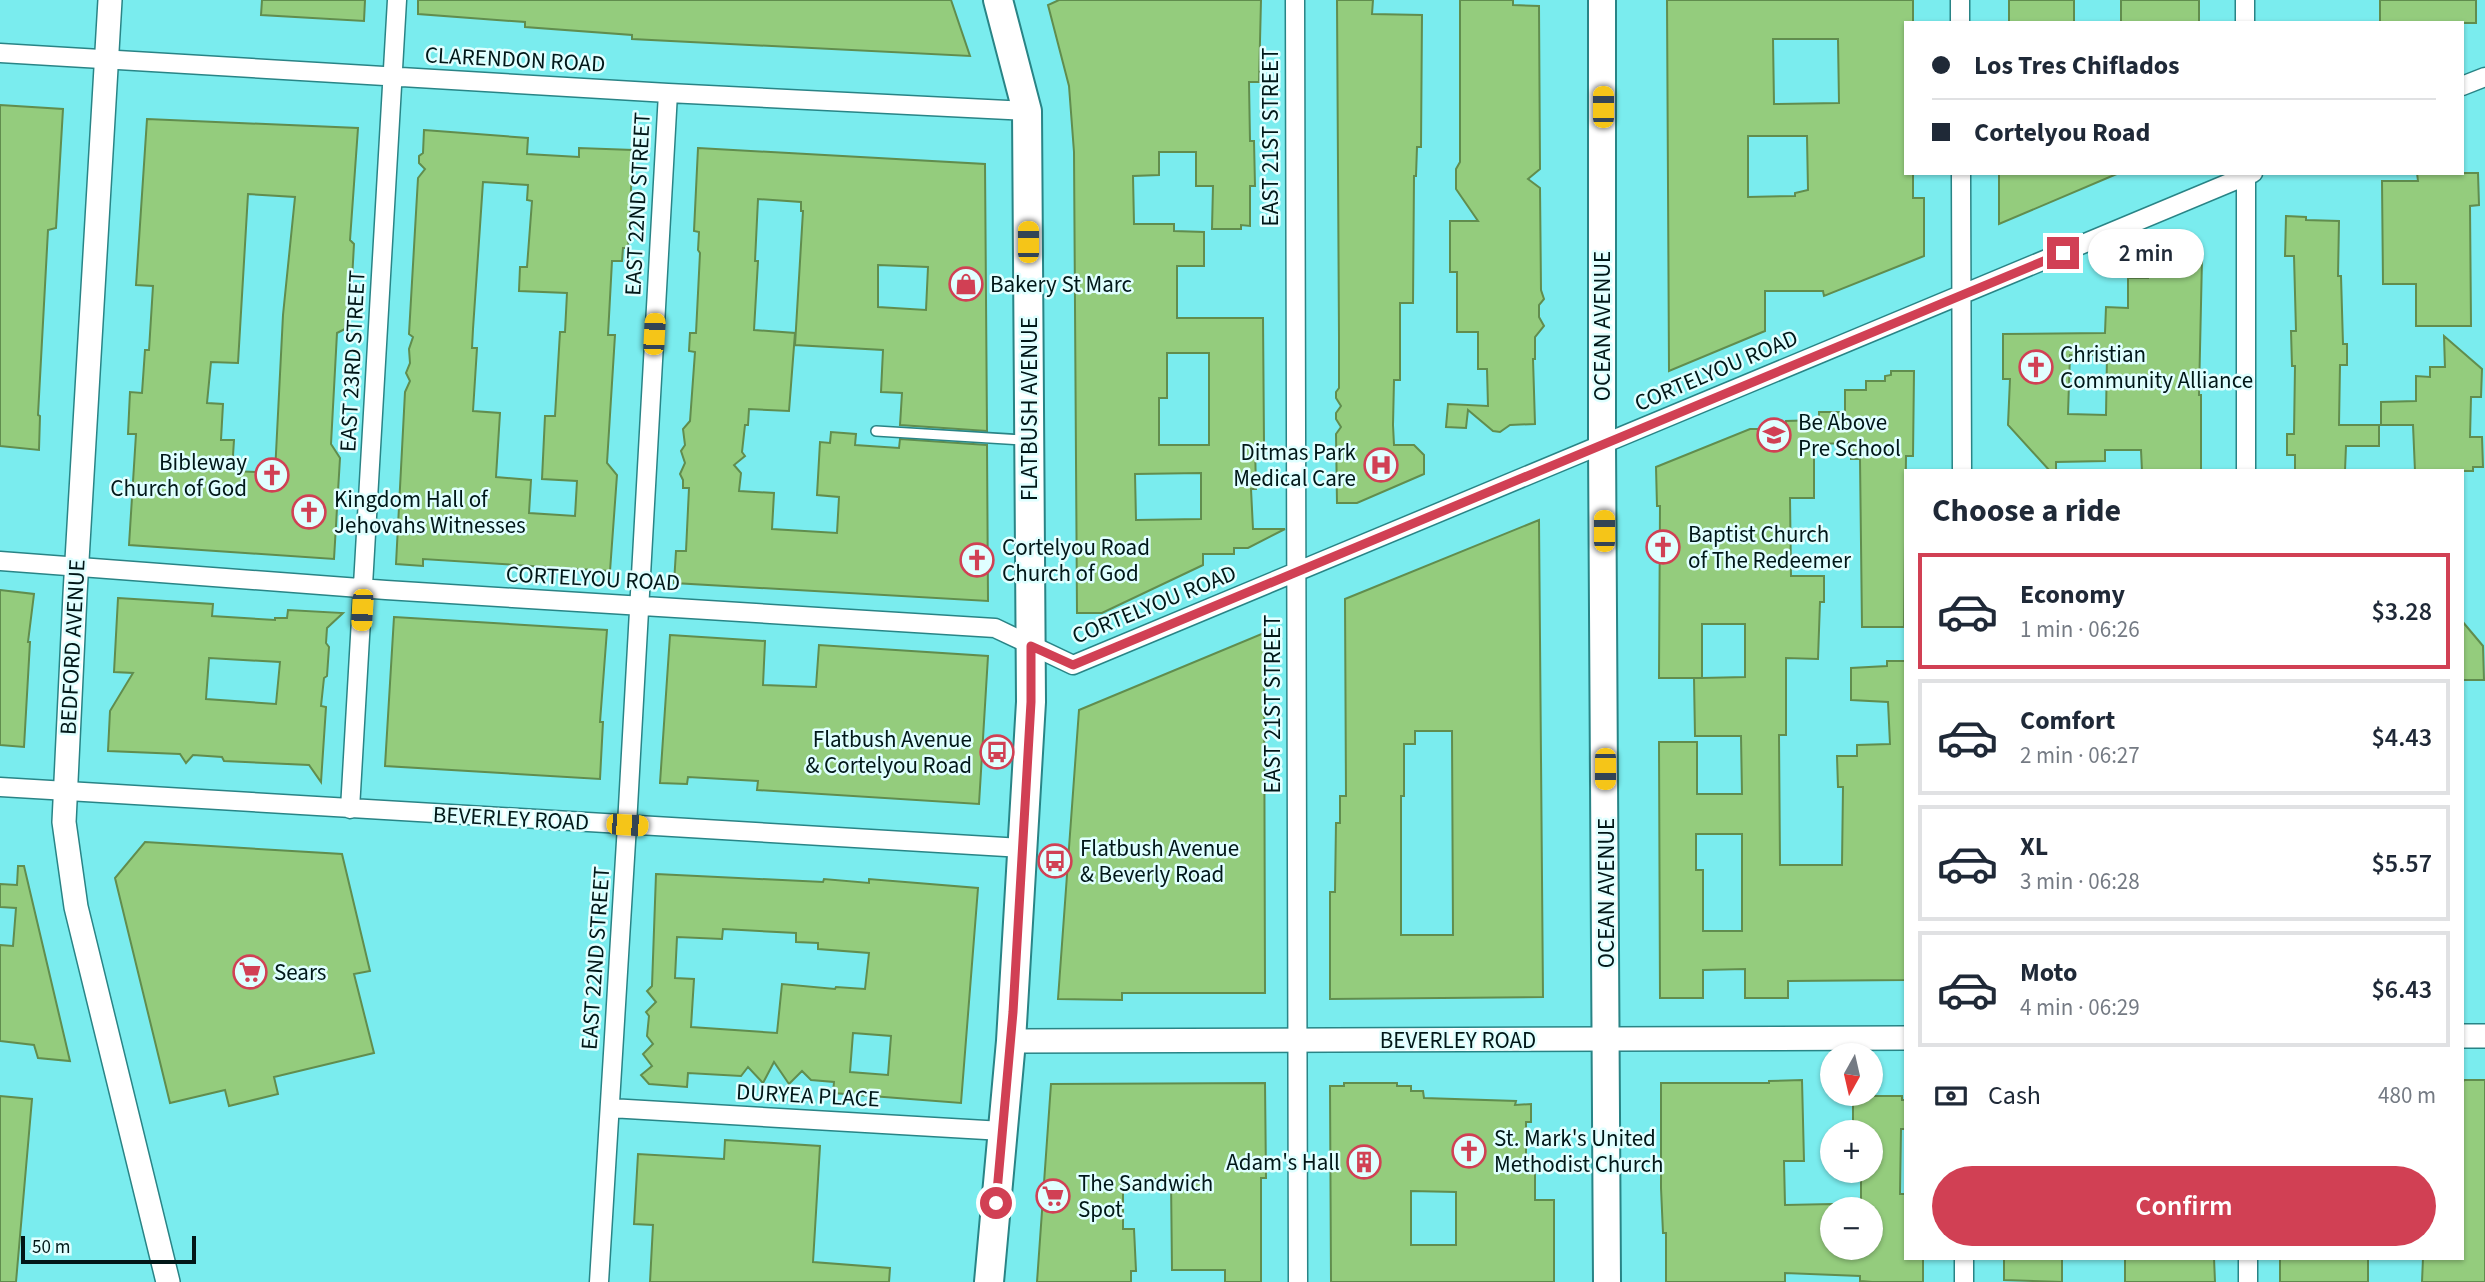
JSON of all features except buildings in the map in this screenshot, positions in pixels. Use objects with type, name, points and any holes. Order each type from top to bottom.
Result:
[{"type":"main road","name":"FLATBUSH AVENUE","points":[[989,1282],[1011,1041],[1031,702],[1027,111],[998,0]]},
{"type":"main road","name":"OCEAN AVENUE","points":[[1602,0],[1607,1282]]},
{"type":"street","name":"BEDFORD AVENUE","points":[[110,0],[76,568],[64,822],[76,907],[168,1282]]},
{"type":"street","name":"EAST 23RD STREET","points":[[350,809],[397,0]]},
{"type":"street","name":"EAST 21ST STREET","points":[[1295,0],[1298,1282]]},
{"type":"street","points":[[1960,0],[1960,21]]},
{"type":"street","points":[[2245,0],[2245,21]]},
{"type":"street","name":"CLARENDON ROAD","points":[[0,53],[668,93],[1027,111]]},
{"type":"street","points":[[2464,85],[2485,77]]},
{"type":"street","name":"EAST 22ND STREET","points":[[598,1282],[668,93]]},
{"type":"street","points":[[1961,175],[1962,469]]},
{"type":"street","name":"CORTELYOU ROAD","points":[[0,561],[363,588],[995,628],[1073,665],[2246,175]]},
{"type":"street","points":[[2246,469],[2248,175]]},
{"type":"street","name":"BEVERLEY ROAD","points":[[0,787],[1022,848]]},
{"type":"street","points":[[2464,1036],[2485,1036]]},
{"type":"street","name":"BEVERLEY ROAD","points":[[1011,1041],[1904,1038]]},
{"type":"street","name":"DURYEA PLACE","points":[[610,1108],[1003,1131]]},
{"type":"street","points":[[1964,1260],[1964,1282]]},
{"type":"street","points":[[2248,1260],[2248,1282]]},
{"type":"lane","points":[[876,431],[1030,440]]},
{"type":"place","name":"Bakery St Marc","points":[[966,284]]},
{"type":"place","name":"Christian Community Alliance","points":[[2036,367]]},
{"type":"place","name":"Be Above Pre School","points":[[1774,435]]},
{"type":"place","name":"Ditmas Park Medical Care","points":[[1381,465]]},
{"type":"place","name":"Bibleway Church of God","points":[[272,475]]},
{"type":"place","name":"Kingdom Hall of Jehovahs Witnesses","points":[[309,512]]},
{"type":"place","name":"Baptist Church of The Redeemer","points":[[1663,547]]},
{"type":"place","name":"Cortelyou Road Church of God","points":[[977,560]]},
{"type":"place","name":"Flatbush Avenue & Cortelyou Road","points":[[997,752]]},
{"type":"place","name":"Flatbush Avenue & Beverly Road","points":[[1055,861]]},
{"type":"place","name":"Sears","points":[[250,972]]},
{"type":"place","name":"St. Mark's United Methodist Church","points":[[1469,1151]]},
{"type":"place","name":"Adam's Hall","points":[[1364,1162]]},
{"type":"place","name":"The Sandwich Spot","points":[[1053,1196]]},
{"type":"route","points":[[996,1203],[1013,1012],[1031,702],[1031,646],[1073,665],[2063,253]]}]
